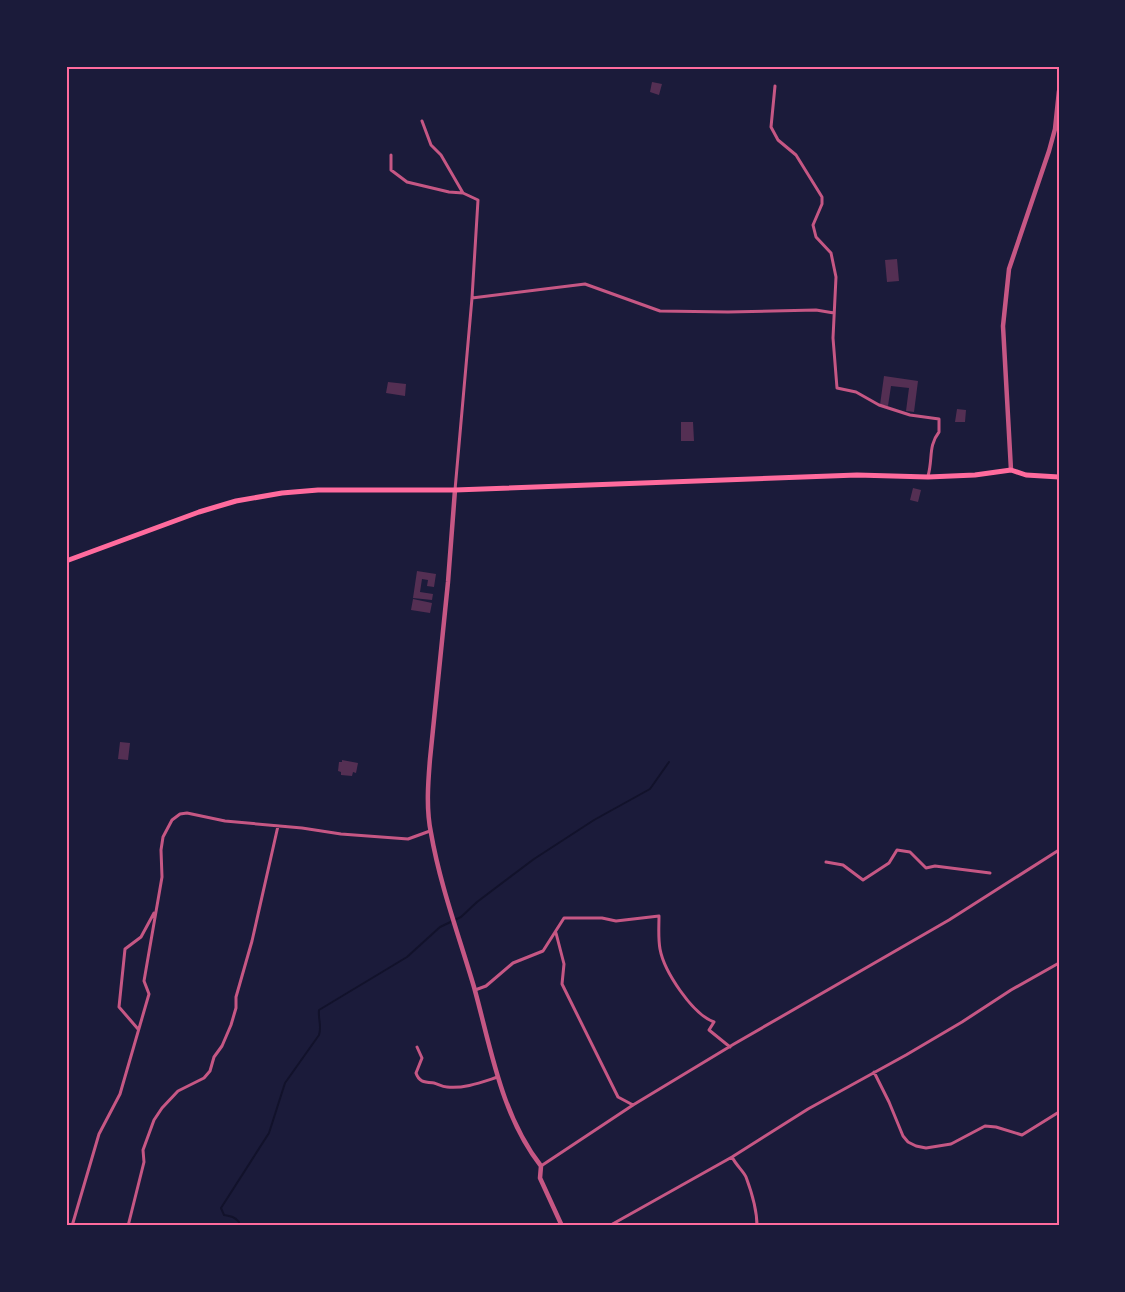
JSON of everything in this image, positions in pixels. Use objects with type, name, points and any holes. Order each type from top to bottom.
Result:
[{"type":"highway","points":[[66,561],[199,512],[247,499],[282,493],[318,490],[455,490],[856,475],[928,477],[975,475],[1011,470],[1026,475],[1059,477]]},
{"type":"street","points":[[775,86],[771,127],[778,140],[796,155],[822,196],[822,204],[813,225],[816,237],[831,253],[836,277],[834,313],[837,388],[856,392],[879,405],[910,415],[939,419],[939,432],[932,442],[932,464],[928,477]]},
{"type":"street","points":[[1011,470],[1003,345],[1009,269],[1049,151],[1055,129],[1059,91]]},
{"type":"street","points":[[422,122],[431,145],[441,156],[464,193]]},
{"type":"street","points":[[391,155],[392,170],[399,178],[449,192],[464,193],[478,200],[448,582],[429,759],[430,831],[498,1077],[526,1147],[541,1166],[540,1178],[562,1226]]},
{"type":"street","points":[[472,298],[585,284],[660,311],[816,310],[834,313]]},
{"type":"street","points":[[72,1226],[99,1134],[120,1094],[149,994],[144,981],[162,877],[161,850],[163,837],[172,820],[186,813],[225,821],[408,839],[430,831]]},
{"type":"street","points":[[128,1226],[144,1162],[143,1150],[154,1120],[178,1091],[204,1078],[210,1071],[214,1057],[222,1046],[231,1025],[278,825]]},
{"type":"street","points":[[826,862],[843,865],[863,880],[889,863],[897,850],[910,852],[926,868],[935,866],[990,873]]},
{"type":"street","points":[[541,1166],[633,1105],[949,920],[1059,850]]},
{"type":"street","points":[[138,1029],[119,1007],[123,959],[125,949],[141,937],[155,912]]},
{"type":"street","points":[[475,990],[486,986],[513,963],[543,951],[564,918],[602,918],[616,921],[659,916],[660,950],[665,964],[693,1007],[704,1018],[714,1022],[709,1030],[730,1047]]},
{"type":"street","points":[[556,931],[564,964],[562,984],[618,1097],[633,1105]]},
{"type":"street","points":[[609,1226],[732,1157],[808,1109],[853,1086],[1059,963]]},
{"type":"street","points":[[417,1047],[422,1058],[416,1073],[418,1079],[426,1084],[436,1083],[445,1088],[460,1087],[498,1077]]},
{"type":"street","points":[[874,1072],[903,1136],[916,1146],[926,1148],[951,1144],[985,1125],[996,1126],[1022,1135],[1059,1112]]},
{"type":"street","points":[[732,1157],[737,1168],[746,1175],[753,1198],[757,1226]]},
{"type":"building","points":[[652,82],[662,84],[659,95],[650,92]]},
{"type":"building","points":[[897,259],[899,281],[887,282],[885,260]]},
{"type":"building","points":[[884,376],[918,381],[914,412],[906,411],[909,388],[891,386],[888,406],[880,405]]},
{"type":"building","points":[[388,382],[406,384],[405,396],[386,393]]},
{"type":"building","points":[[957,409],[966,410],[965,422],[955,422]]},
{"type":"building","points":[[681,422],[693,422],[694,441],[681,441]]},
{"type":"building","points":[[913,488],[921,490],[918,502],[910,500]]},
{"type":"building","points":[[417,571],[436,574],[434,587],[427,586],[428,580],[422,579],[420,592],[433,594],[432,600],[413,598]]},
{"type":"building","points":[[413,599],[432,603],[430,613],[411,610]]},
{"type":"building","points":[[120,742],[130,743],[128,760],[118,759]]},
{"type":"building","points":[[342,760],[358,763],[356,773],[353,772],[352,776],[341,775],[338,771],[339,762]]},
{"type":"waterway","points":[[239,1226],[239,1222],[233,1217],[224,1215],[221,1208],[269,1133],[285,1083],[319,1035],[319,1010],[407,957],[440,927],[461,917],[534,859],[594,820],[650,789],[669,762]]}]
